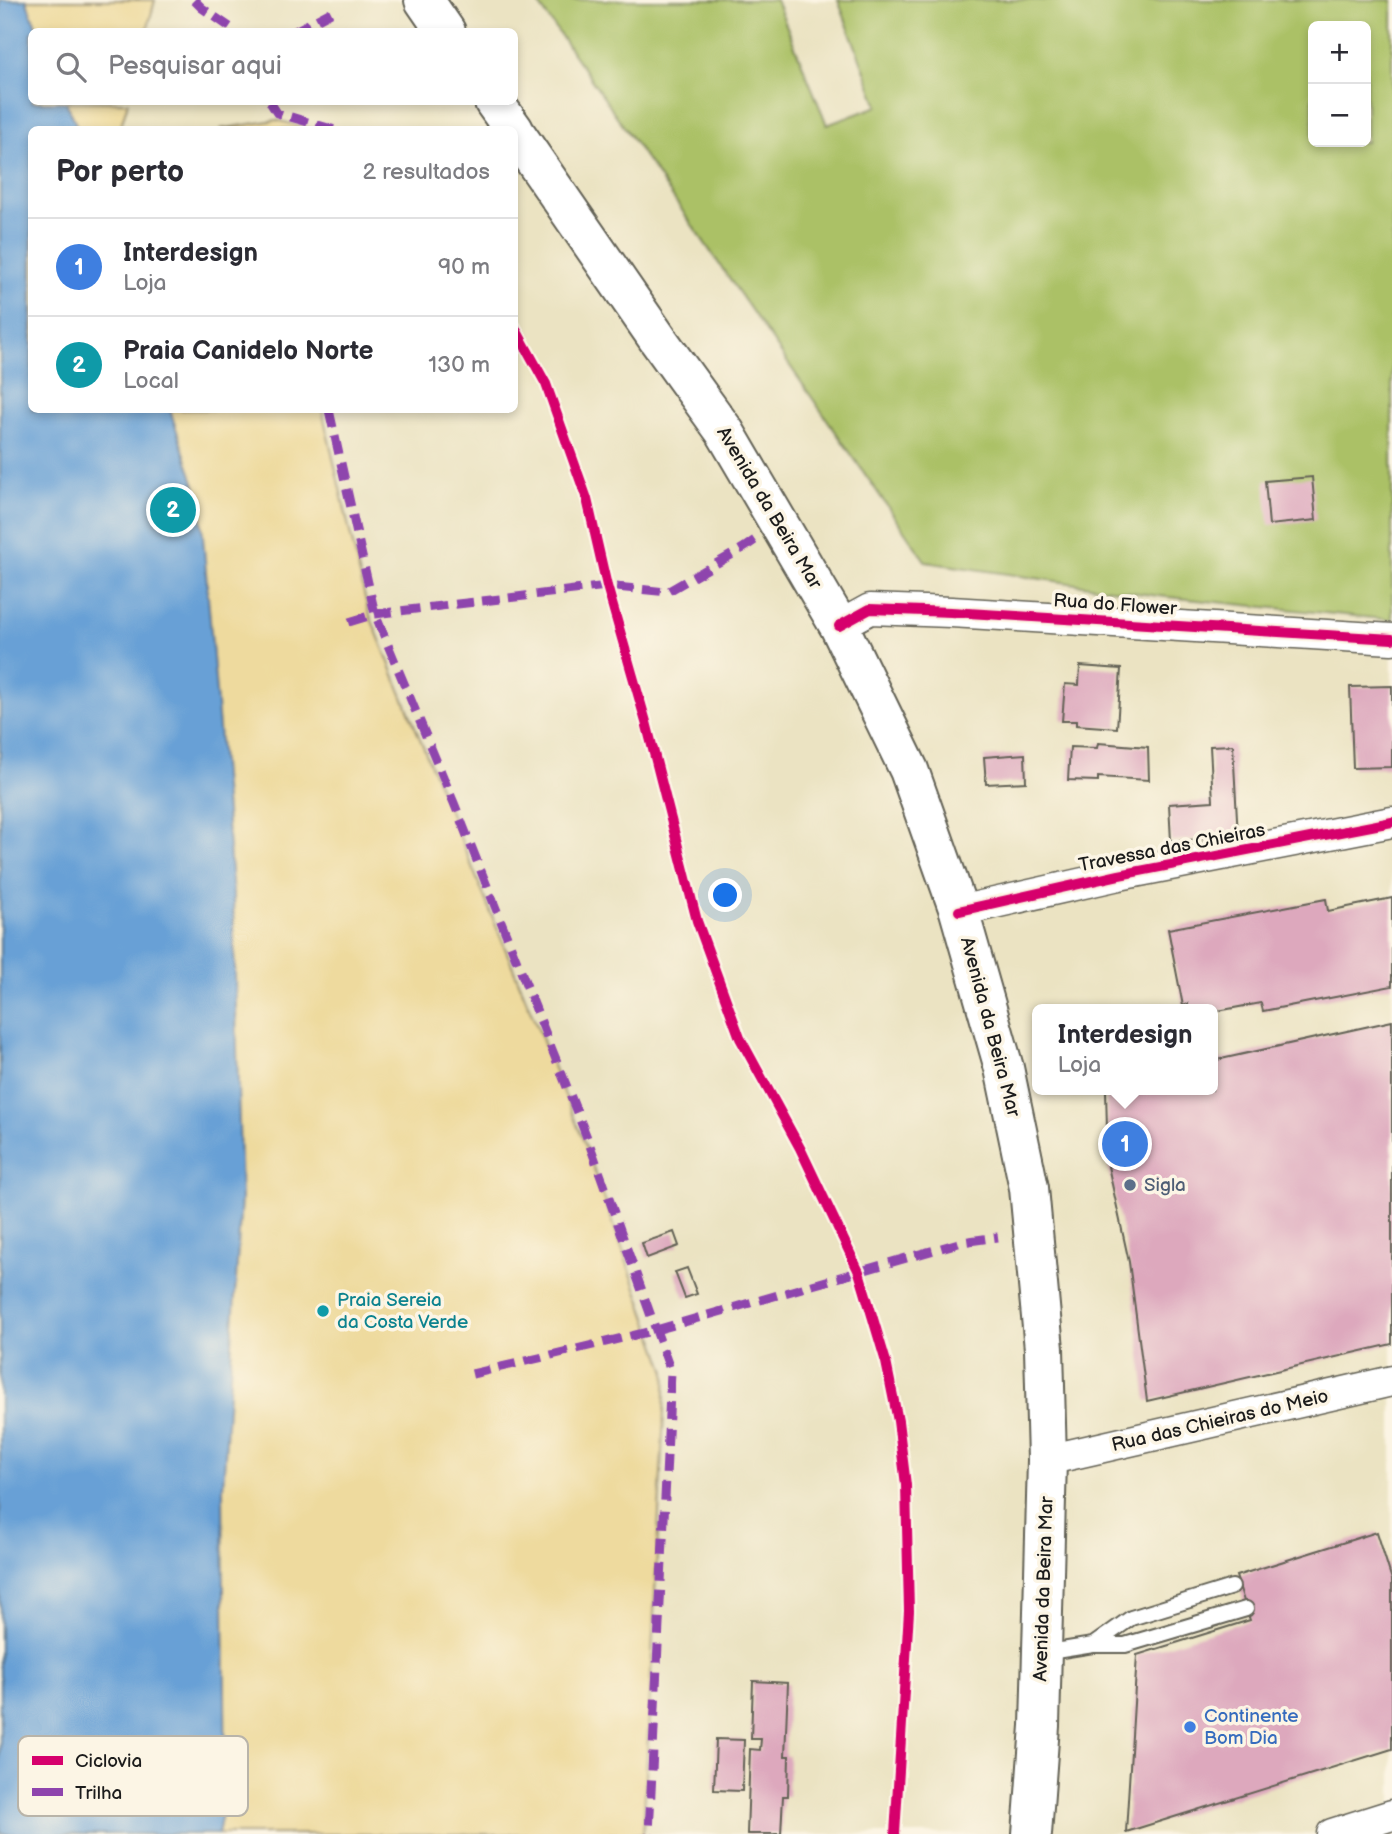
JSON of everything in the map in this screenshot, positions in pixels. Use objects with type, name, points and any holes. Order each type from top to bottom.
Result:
[{"type":"main road","points":[[424,0],[443,28]]},
{"type":"main road","name":"Avenida da Beira Mar","points":[[496,105],[511,126]]},
{"type":"main road","name":"Avenida da Beira Mar","points":[[518,136],[725,432],[839,626],[909,769],[960,911],[1004,1068],[1029,1188],[1044,1349],[1047,1460],[1040,1726],[1032,1834]]},
{"type":"street","name":"Rua do Flower","points":[[839,626],[870,609],[1392,639]]},
{"type":"street","name":"Travessa das Chieiras","points":[[960,911],[1119,875],[1392,822]]},
{"type":"street","name":"Rua das Chieiras do Meio","points":[[1047,1460],[1392,1381]]},
{"type":"street","points":[[1332,1834],[1392,1815]]},
{"type":"lane","points":[[1093,1644],[1131,1618],[1233,1587]]},
{"type":"lane","points":[[1042,1654],[1093,1644],[1125,1644],[1246,1609]]},
{"type":"green space","points":[[536,0],[776,0],[827,125],[878,106],[838,0],[1392,0],[1392,620],[1158,596],[926,562]]},
{"type":"sand","points":[[0,0],[155,0],[148,28],[28,28],[28,105],[127,105],[121,126],[31,126]]},
{"type":"sand","points":[[276,120],[299,126],[239,126]]},
{"type":"sand","name":"Praia Sereia da Costa Verde","points":[[0,301],[28,396],[28,413],[323,413],[368,611],[586,1147],[666,1372],[643,1834],[0,1834]]},
{"type":"water","points":[[0,0],[26,0],[37,28],[28,28],[28,105],[67,105],[77,126],[28,126],[28,413],[171,413],[200,500],[233,895],[241,1199],[223,1489],[225,1736],[18,1736],[18,1816],[222,1816],[218,1834],[0,1834]]},
{"type":"building","points":[[1312,477],[1316,520],[1269,525],[1265,481]]},
{"type":"building","points":[[1080,666],[1121,669],[1117,728],[1076,725],[1076,721],[1062,721],[1065,684],[1079,685]]},
{"type":"building","points":[[1392,686],[1392,767],[1353,768],[1350,687]]},
{"type":"building","points":[[1098,743],[1148,747],[1149,780],[1098,777],[1098,781],[1068,780],[1070,747],[1097,748]]},
{"type":"building","points":[[1233,745],[1238,837],[1171,841],[1169,804],[1213,801],[1210,746]]},
{"type":"building","points":[[1025,754],[1026,782],[986,784],[984,757]]},
{"type":"building","points":[[1392,898],[1392,986],[1263,1011],[1261,1003],[1218,1011],[1218,1004],[1183,1004],[1168,929],[1326,899],[1328,911]]},
{"type":"building","points":[[1392,1021],[1392,1344],[1147,1401],[1129,1262],[1108,1166],[1116,1164],[1107,1129],[1106,1095],[1218,1095],[1218,1060]]},
{"type":"building","points":[[674,1232],[679,1246],[647,1258],[642,1243]]},
{"type":"building","points":[[687,1268],[697,1294],[685,1298],[675,1272]]},
{"type":"building","points":[[1377,1532],[1392,1580],[1392,1749],[1126,1832],[1137,1655],[1250,1620],[1236,1576]]},
{"type":"building","points":[[753,1681],[788,1683],[785,1756],[789,1756],[788,1796],[783,1796],[781,1834],[747,1834],[750,1749],[760,1750],[761,1739],[751,1739]]},
{"type":"building","points":[[716,1739],[744,1740],[742,1791],[714,1790]]},
{"type":"marked path","points":[[194,0],[231,28]]},
{"type":"marked path","points":[[301,28],[331,12]]},
{"type":"marked path","points":[[272,105],[277,113],[321,126]]},
{"type":"marked path","points":[[330,413],[375,614],[454,803],[588,1140],[671,1372],[649,1834]]},
{"type":"marked path","points":[[349,622],[375,614],[607,586],[667,592],[755,540]]},
{"type":"marked path","points":[[472,1374],[656,1330],[962,1242],[998,1237]]},
{"type":"cycle path","points":[[518,333],[546,384],[587,499],[607,586],[646,722],[697,921],[740,1038],[800,1148],[859,1272],[886,1362],[898,1421],[906,1485],[909,1611],[895,1834]]},
{"type":"cycle path","points":[[839,626],[870,609],[1392,639]]},
{"type":"cycle path","points":[[959,911],[1119,875],[1392,822]]},
{"type":"place","name":"Praia Canidelo Norte","points":[[173,510]]},
{"type":"place","name":"Interdesign","points":[[1125,1144]]},
{"type":"place","name":"Sigla","points":[[1130,1185]]},
{"type":"place","name":"Praia Sereia da Costa Verde","points":[[323,1311]]},
{"type":"place","name":"Continente Bom Dia","points":[[1190,1727]]}]
